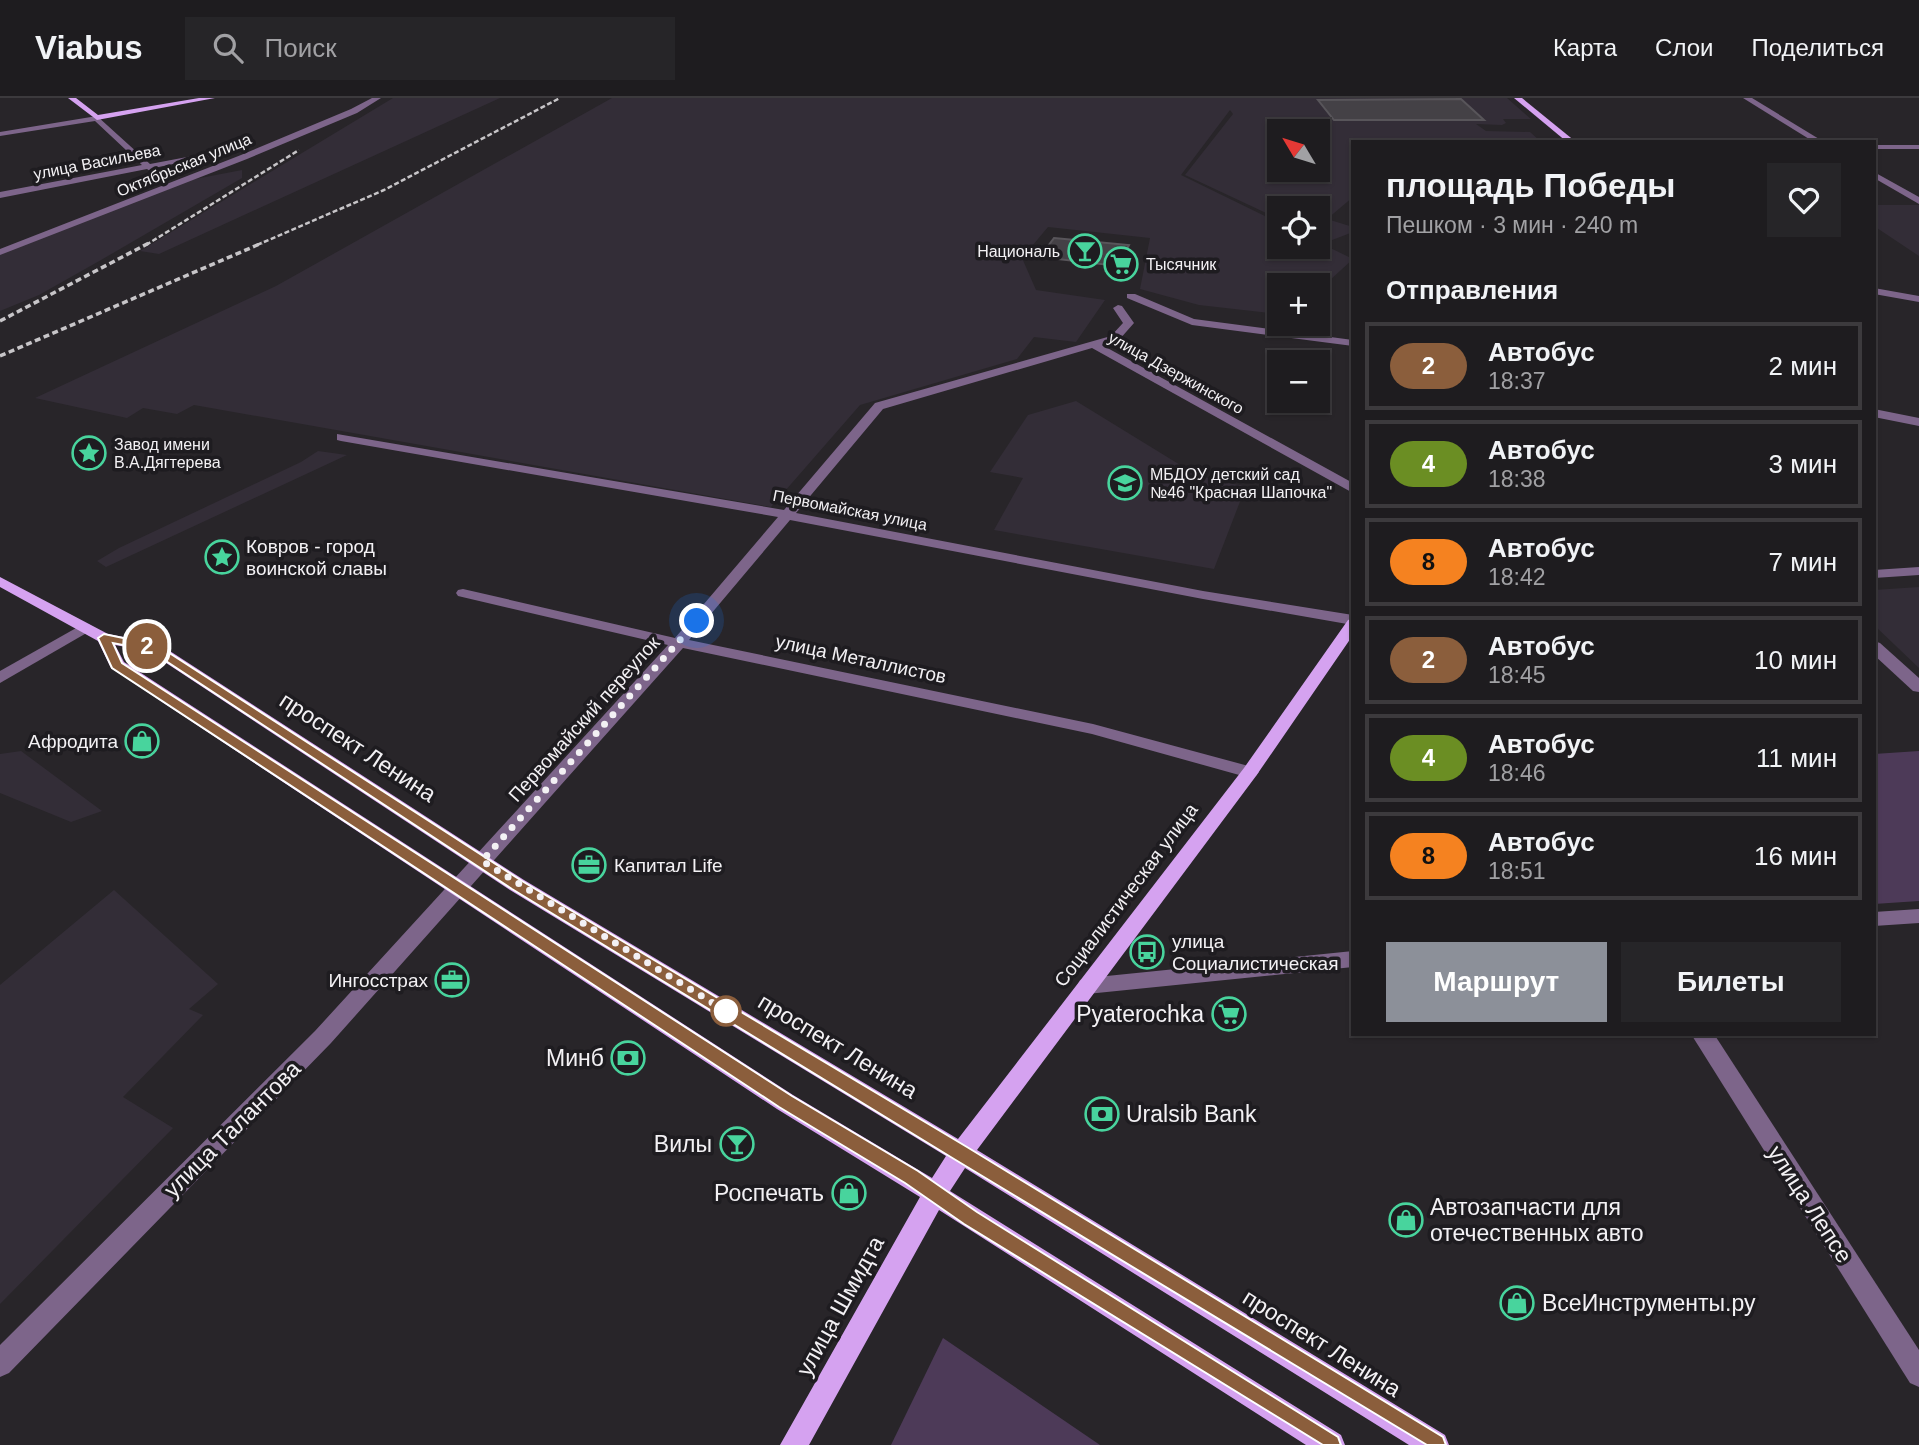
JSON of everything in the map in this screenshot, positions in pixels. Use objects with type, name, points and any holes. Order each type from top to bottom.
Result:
[{"type":"main road","points":[[72,98],[97,118],[211,98]]},
{"type":"main road","points":[[1518,98],[1570,140]]},
{"type":"main road","name":"проспект Ленина","points":[[0,581],[104,638],[153,647],[482,861],[1435,1445]]},
{"type":"main road","name":"Социалистическая улица","points":[[935,1194],[961,1153],[1250,772],[1351,624]]},
{"type":"main road","points":[[104,638],[117,665],[456,888],[785,1102],[1331,1445]]},
{"type":"main road","name":"улица Шмидта","points":[[794,1445],[935,1194]]},
{"type":"street","name":"Октябрьская улица","points":[[0,252],[281,141],[354,111],[377,98]]},
{"type":"street","points":[[1747,98],[1817,140]]},
{"type":"street","points":[[0,134],[97,118],[147,167],[161,177],[162,187]]},
{"type":"street","name":"улица Васильева","points":[[0,195],[281,141]]},
{"type":"street","points":[[1876,147],[1919,147]]},
{"type":"street","points":[[1876,175],[1919,201]]},
{"type":"street","points":[[1876,185],[1919,185]]},
{"type":"street","points":[[1876,291],[1919,299]]},
{"type":"street","points":[[1131,296],[1192,321],[1351,343]]},
{"type":"street","name":"Первомайский переулок","points":[[456,888],[679,643],[879,406],[1115,338],[1129,323],[1118,308]]},
{"type":"street","name":"улица Дзержинского","points":[[1094,345],[1351,488]]},
{"type":"street","points":[[1876,413],[1919,422]]},
{"type":"street","name":"Первомайская улица","points":[[341,437],[787,515],[1351,621]]},
{"type":"street","points":[[1876,574],[1919,571]]},
{"type":"street","name":"улица Металлистов","points":[[463,593],[679,643],[1093,729],[1250,772]]},
{"type":"street","points":[[0,678],[85,628]]},
{"type":"street","points":[[1876,648],[1919,687]]},
{"type":"street","name":"улица Талантова","points":[[0,1364],[323,1037],[433,918],[456,888]]},
{"type":"street","points":[[1876,919],[1919,916]]},
{"type":"street","points":[[1087,986],[1351,959]]},
{"type":"street","name":"улица Лепсе","points":[[1703,1036],[1919,1374]]},
{"type":"shaded area","points":[[393,98],[500,98],[159,254],[140,251]]},
{"type":"shaded area","points":[[612,98],[1507,98],[1531,119],[1503,119],[1506,123],[1502,125],[1476,124],[1486,131],[1530,132],[1539,140],[1351,140],[1351,199],[1330,216],[1330,196],[1267,196],[1267,213],[1185,175],[1233,114],[1230,110],[1181,175],[1267,217],[1267,259],[1330,259],[1330,248],[1351,258],[1330,280],[1330,273],[1267,273],[1267,313],[1199,305],[1140,289],[1150,238],[1048,227],[1022,258],[1036,290],[1105,300],[1076,342],[1034,337],[1017,359],[860,405],[771,507],[194,405],[177,414],[143,408],[127,418],[35,398],[276,286]]},
{"type":"shaded area","points":[[242,170],[242,178],[39,295],[0,311],[0,254],[190,180]]},
{"type":"shaded area","points":[[1876,205],[1919,205],[1919,256],[1876,227]]},
{"type":"shaded area","points":[[1330,220],[1351,226],[1351,233],[1330,241]]},
{"type":"shaded area","name":"МБДОУ детский сад №46 \"Красная Шапочка\"","points":[[1076,401],[1190,471],[1215,481],[1246,486],[1214,569],[994,530],[1023,478],[990,472],[1028,415]]},
{"type":"shaded area","points":[[318,451],[347,455],[106,567],[97,561],[301,462]]},
{"type":"shaded area","points":[[1919,587],[1919,668],[1876,627],[1876,590]]},
{"type":"shaded area","points":[[21,751],[102,811],[71,822],[0,793],[0,754]]},
{"type":"shaded area","points":[[1919,751],[1919,901],[1876,904],[1876,754]]},
{"type":"shaded area","points":[[114,890],[218,984],[189,1009],[203,1015],[123,1097],[173,1128],[0,1304],[0,985]]},
{"type":"shaded area","points":[[943,1338],[1100,1445],[891,1445]]},
{"type":"building","points":[[1461,99],[1484,120],[1334,120],[1318,100]]},
{"type":"building","name":"Националь","points":[[1054,238],[1129,245],[1122,258],[1134,259],[1126,274],[1106,271],[1110,265],[1040,257]]},
{"type":"railway","points":[[257,245],[384,190],[560,98]]},
{"type":"railway","points":[[146,245],[299,150]]},
{"type":"railway","points":[[0,321],[149,243]]},
{"type":"railway","points":[[0,356],[262,243]]},
{"type":"bus line","name":"2","points":[[1331,1445],[970,1218],[911,1177],[785,1102],[456,888],[117,665],[104,638],[153,647],[517,885],[961,1153],[1435,1445]]},
{"type":"place","name":"Националь","points":[[1085,251]]},
{"type":"place","name":"Тысячник","points":[[1121,264]]},
{"type":"place","name":"Завод имени В.А.Дягтерева","points":[[89,453]]},
{"type":"place","name":"МБДОУ детский сад №46 \"Красная Шапочка\"","points":[[1125,483]]},
{"type":"place","name":"Ковров - город воинской славы","points":[[222,557]]},
{"type":"place","name":"Афродита","points":[[142,741]]},
{"type":"place","name":"Капитал Life","points":[[589,865]]},
{"type":"place","name":"улица Социалистическая","points":[[1147,952]]},
{"type":"place","name":"Ингосстрах","points":[[452,980]]},
{"type":"place","name":"Pyaterochka","points":[[1229,1014]]},
{"type":"place","name":"Минб","points":[[628,1058]]},
{"type":"place","name":"Uralsib Bank","points":[[1102,1114]]},
{"type":"place","name":"Вилы","points":[[737,1144]]},
{"type":"place","name":"Роспечать","points":[[849,1193]]},
{"type":"place","name":"Автозапчасти для отечественных авто","points":[[1406,1220]]},
{"type":"place","name":"ВсеИнструменты.ру","points":[[1517,1303]]},
{"type":"route","points":[[697,621],[482,861],[517,885],[726,1011]]}]
